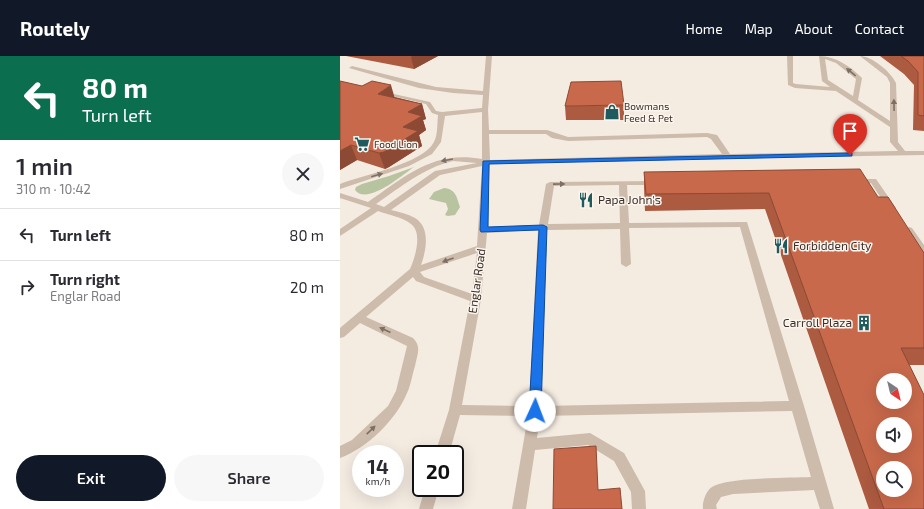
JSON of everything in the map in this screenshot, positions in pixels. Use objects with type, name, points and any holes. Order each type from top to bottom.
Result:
[{"type":"street","name":"Englar Road","points":[[445,445],[455,410],[476,299],[482,248],[486,162],[485,110],[489,56]]},
{"type":"street","points":[[790,56],[790,84],[795,86],[837,89]]},
{"type":"street","points":[[855,101],[859,78],[838,62],[822,56],[825,81],[855,101],[894,126]]},
{"type":"street","points":[[864,56],[890,76],[893,83],[894,142],[904,154]]},
{"type":"street","points":[[352,68],[458,93],[487,93]]},
{"type":"street","points":[[375,91],[428,103],[434,112],[442,114],[485,110]]},
{"type":"street","points":[[340,187],[403,166],[429,151],[438,141],[442,114]]},
{"type":"street","points":[[485,132],[547,132],[555,136],[568,139],[688,134],[707,135],[714,137],[728,157]]},
{"type":"street","points":[[377,207],[414,174],[435,163],[461,159],[486,162],[924,153]]},
{"type":"street","points":[[340,233],[377,207],[438,173],[467,168],[486,162]]},
{"type":"street","points":[[842,181],[873,181],[896,213]]},
{"type":"street","points":[[623,183],[626,264]]},
{"type":"street","points":[[519,509],[535,411],[543,227],[550,184],[662,183]]},
{"type":"street","points":[[340,195],[377,207],[415,222],[419,228],[421,237],[418,262],[414,271]]},
{"type":"street","points":[[484,230],[543,227],[744,224],[827,509]]},
{"type":"street","points":[[905,226],[924,252]]},
{"type":"street","points":[[340,334],[414,271],[482,248]]},
{"type":"street","points":[[414,271],[420,279],[476,299]]},
{"type":"street","points":[[340,452],[357,444],[392,410],[402,392],[413,350],[413,345],[409,341],[358,318]]},
{"type":"street","points":[[455,410],[535,411],[798,406]]},
{"type":"street","points":[[529,445],[590,439],[619,457],[638,492],[639,509]]},
{"type":"street","points":[[710,509],[709,504],[716,492],[733,487],[820,483]]},
{"type":"street","points":[[426,509],[429,497]]},
{"type":"green space","points":[[414,167],[376,192],[360,194],[355,190],[356,187],[362,184]]},
{"type":"green space","points":[[444,188],[454,192],[457,197],[460,207],[455,215],[445,215],[448,209],[446,203],[429,199],[434,192]]},
{"type":"building","points":[[901,56],[924,56],[924,116],[918,115],[918,72]]},
{"type":"building","name":"Food Lion","points":[[340,81],[362,86],[372,81],[391,85],[378,94],[422,104],[408,112],[422,116],[403,127],[418,131],[384,152],[379,153],[351,145],[340,151]]},
{"type":"building","points":[[621,81],[624,105],[565,106],[571,82]]},
{"type":"building","name":"Carroll Plaza","points":[[860,169],[878,197],[888,197],[924,253],[924,348],[901,348],[924,395],[924,509],[884,509],[880,497],[912,497],[912,461],[876,461],[876,487],[769,193],[646,194],[644,172]]},
{"type":"building","points":[[596,446],[598,490],[620,488],[622,509],[553,509],[554,449]]},
{"type":"place","name":"Bowmans Feed & Pet","points":[[612,112]]},
{"type":"place","name":"Food Lion","points":[[362,144]]},
{"type":"place","name":"Papa John's","points":[[586,200]]},
{"type":"place","name":"Forbidden City","points":[[781,246]]},
{"type":"place","name":"Carroll Plaza","points":[[864,323]]},
{"type":"route","points":[[535,411],[543,227],[484,230],[486,162],[560,159],[850,155]]}]
